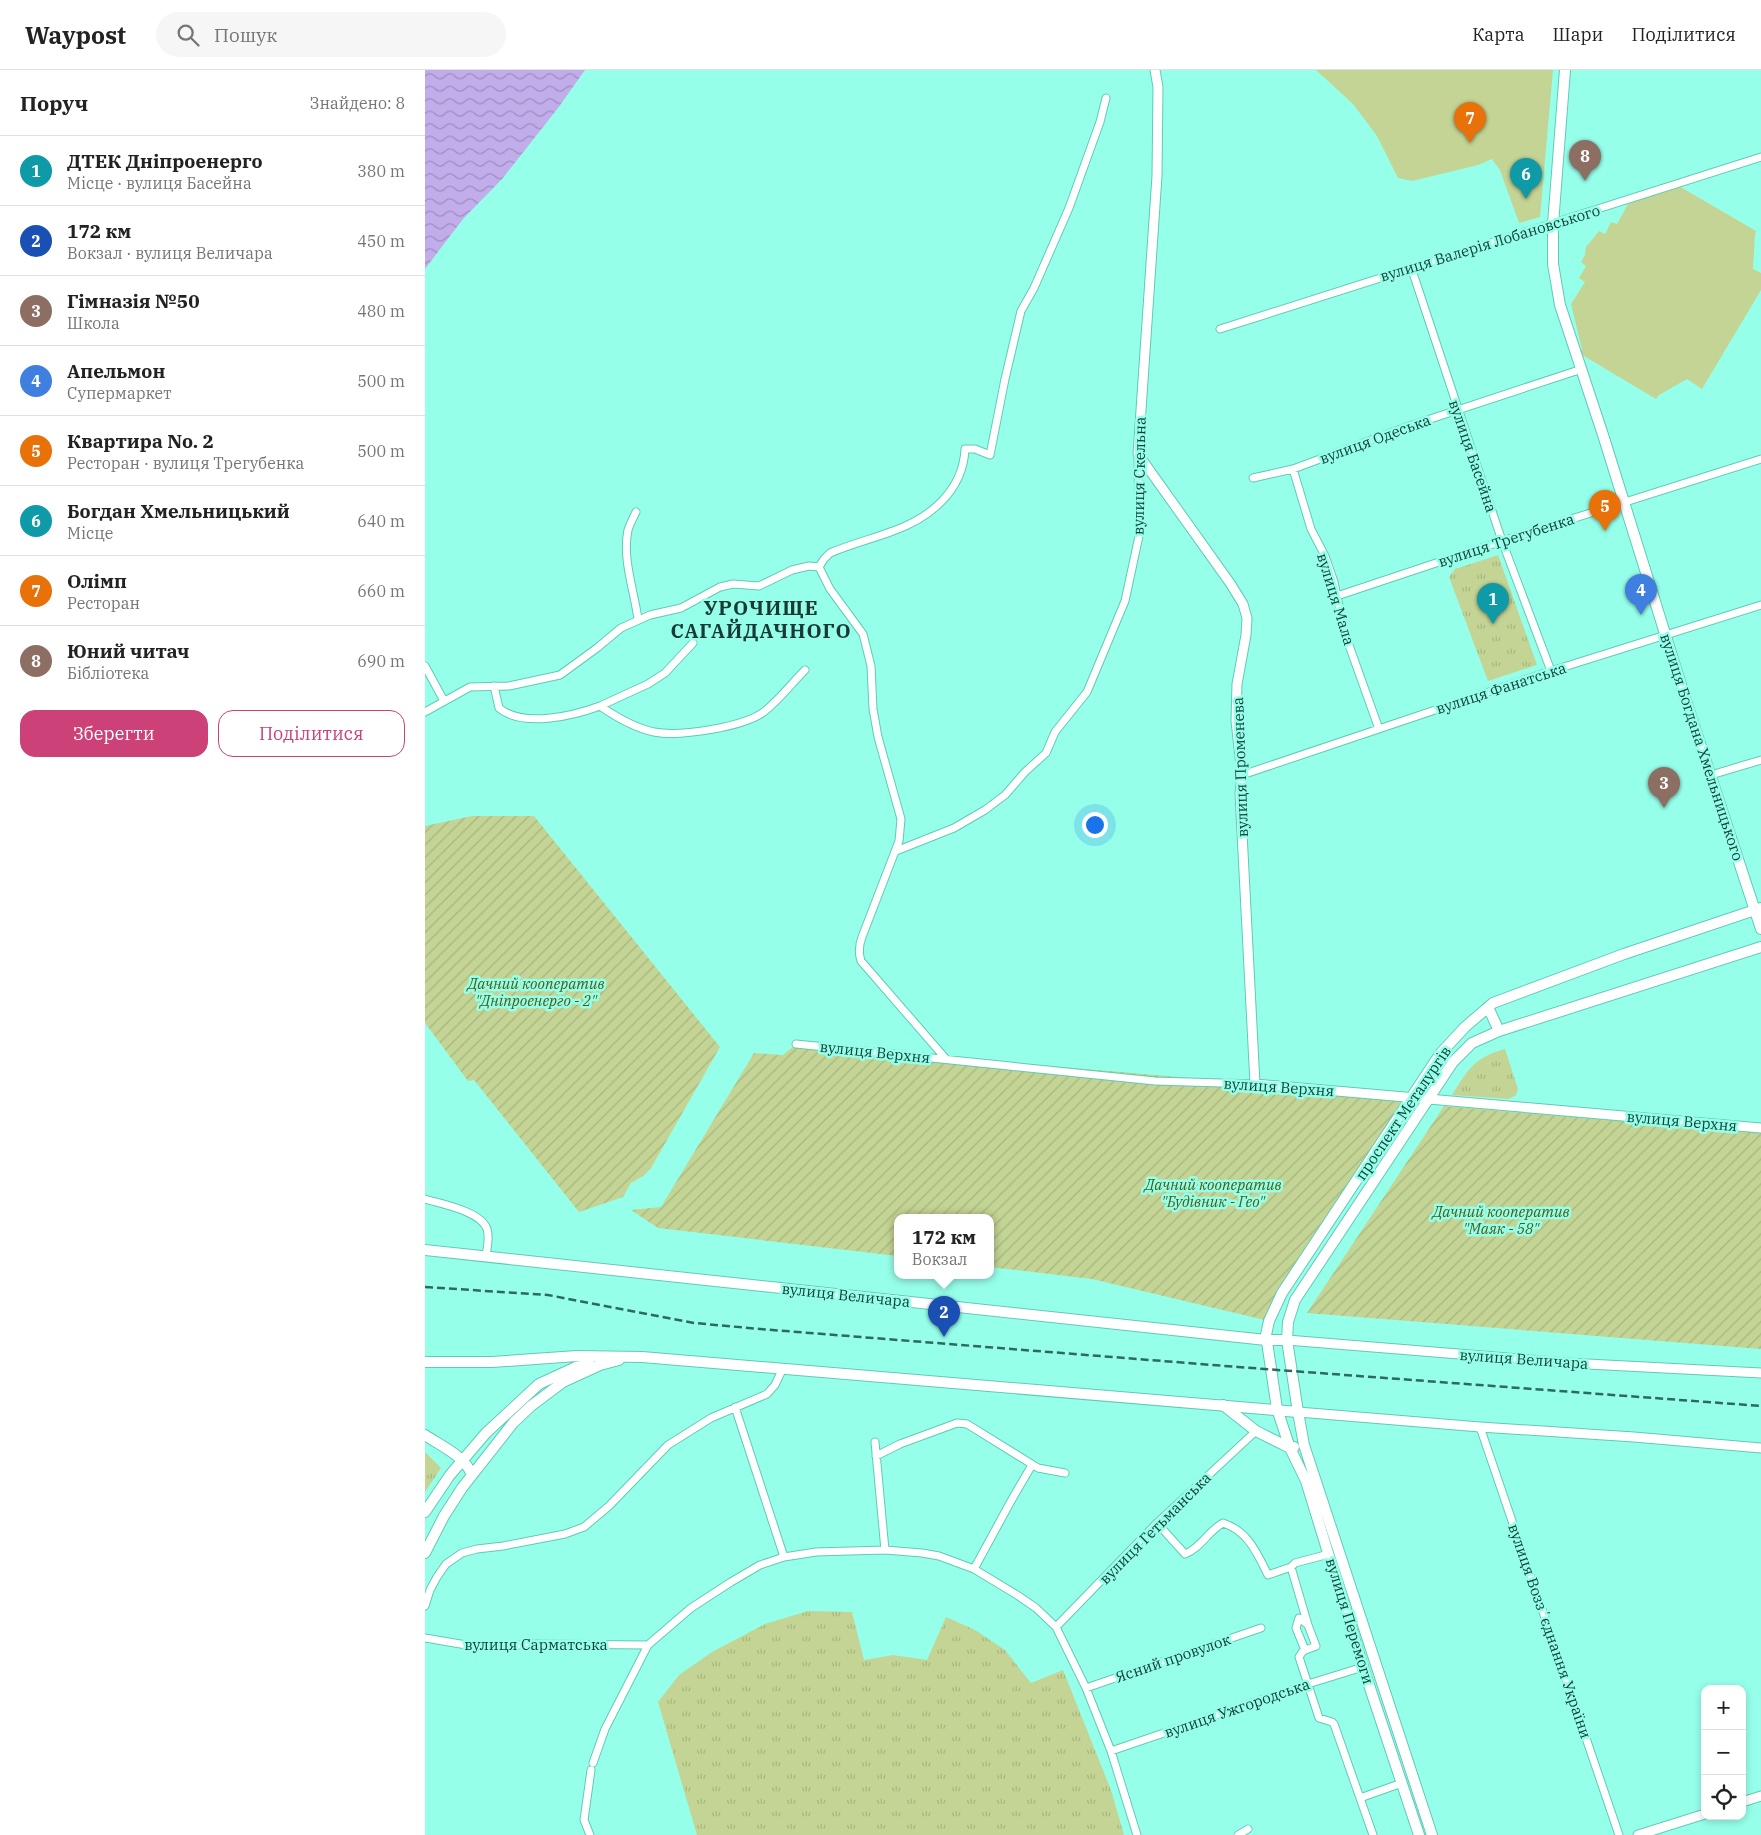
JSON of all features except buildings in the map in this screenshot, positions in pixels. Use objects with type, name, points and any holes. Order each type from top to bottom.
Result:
[{"type":"main road","name":"вулиця Богдана Хмельницького","points":[[1565,70],[1553,224],[1553,264],[1560,305],[1582,369],[1687,704],[1758,909],[1761,929]]},
{"type":"main road","name":"проспект Металургів","points":[[1277,1409],[1266,1340],[1269,1321],[1282,1293],[1440,1054],[1465,1027],[1493,1003],[1624,954],[1758,909]]},
{"type":"main road","name":"проспект Металургів","points":[[1298,1412],[1287,1340],[1288,1322],[1295,1300],[1453,1062],[1472,1043],[1499,1031],[1761,947]]},
{"type":"main road","points":[[1488,1007],[1499,1031]]},
{"type":"main road","name":"вулиця Величара","points":[[425,1250],[1266,1340],[1287,1340]]},
{"type":"main road","points":[[425,1362],[492,1362],[577,1356],[642,1357],[1223,1404],[1298,1412]]},
{"type":"main road","points":[[425,1512],[449,1475],[486,1433],[539,1384],[576,1367],[642,1357]]},
{"type":"main road","points":[[425,1553],[444,1516],[471,1475],[513,1423],[542,1396],[563,1382],[587,1370],[608,1363]]},
{"type":"main road","points":[[1223,1404],[1256,1431],[1290,1448],[1303,1445]]},
{"type":"main road","name":"вулиця Перемоги","points":[[1277,1409],[1290,1448],[1306,1481],[1363,1667],[1419,1835]]},
{"type":"main road","name":"вулиця Перемоги","points":[[1298,1412],[1303,1445],[1432,1835]]},
{"type":"main road","points":[[425,1435],[462,1461],[469,1469],[471,1475]]},
{"type":"street","name":"вулиця Скельна","points":[[896,851],[954,828],[985,810],[1005,795],[1025,772],[1046,753],[1055,732],[1087,692],[1125,601],[1139,536],[1138,454],[1157,176],[1158,87],[1155,70]]},
{"type":"street","points":[[819,567],[830,553],[907,526],[935,508],[949,496],[957,482],[965,463],[965,449],[975,449],[990,455],[1021,311],[1034,288],[1069,208],[1100,122],[1106,98]]},
{"type":"street","name":"вулиця Валерія Лобановського","points":[[1219,329],[1761,157]]},
{"type":"street","name":"вулиця Басейна","points":[[1411,267],[1502,541],[1551,671]]},
{"type":"street","name":"вулиця Одеська","points":[[1253,478],[1293,470],[1409,426],[1582,369]]},
{"type":"street","name":"вулиця Променева","points":[[1138,454],[1230,584],[1243,604],[1247,618],[1247,635],[1237,684],[1236,721],[1242,774],[1240,794],[1255,1084]]},
{"type":"street","name":"вулиця Трегубенка","points":[[1337,596],[1502,541],[1761,459]]},
{"type":"street","name":"вулиця Мала","points":[[1293,470],[1311,529],[1325,556],[1334,582],[1345,634],[1379,729]]},
{"type":"street","points":[[636,512],[629,529],[627,549],[632,595],[638,619]]},
{"type":"street","points":[[425,712],[470,687],[521,684],[560,675],[621,628],[638,619],[681,608],[720,587],[733,584],[759,586],[792,570],[809,566],[819,567]]},
{"type":"street","points":[[819,567],[830,589],[863,634],[871,666],[873,709],[878,736],[901,819],[896,851],[859,944],[859,956],[861,961],[946,1059]]},
{"type":"street","name":"вулиця Фанатська","points":[[1242,774],[1551,671],[1761,605]]},
{"type":"street","points":[[494,686],[499,708],[507,713],[525,719],[551,718],[599,706],[648,684],[665,673],[693,643]]},
{"type":"street","points":[[425,666],[443,701]]},
{"type":"street","points":[[599,706],[615,717],[654,732],[673,733],[727,727],[765,712],[805,670]]},
{"type":"street","points":[[1711,775],[1761,760]]},
{"type":"street","name":"вулиця Верхня","points":[[796,1044],[1155,1080],[1255,1084],[1761,1128]]},
{"type":"street","points":[[425,1199],[479,1217],[487,1226],[489,1236],[486,1256]]},
{"type":"street","name":"вулиця Величара","points":[[1287,1340],[1568,1363],[1761,1373]]},
{"type":"street","points":[[425,1606],[429,1590],[446,1564],[462,1553],[477,1548],[503,1546],[565,1534],[584,1527],[609,1506],[667,1445],[711,1418],[767,1394],[775,1385],[783,1368]]},
{"type":"street","points":[[735,1407],[783,1557]]},
{"type":"street","points":[[1298,1412],[1480,1427],[1634,1436],[1761,1448]]},
{"type":"street","points":[[876,1456],[900,1444],[957,1423],[967,1424],[1032,1465],[1049,1471],[1065,1473]]},
{"type":"street","name":"вулиця Воззʼєднання України","points":[[1480,1427],[1619,1835]]},
{"type":"street","name":"вулиця Гетьманська","points":[[1056,1627],[1157,1523],[1256,1431]]},
{"type":"street","points":[[875,1442],[885,1550]]},
{"type":"street","points":[[974,1569],[1032,1465]]},
{"type":"street","points":[[1157,1523],[1185,1554],[1194,1550],[1213,1528],[1223,1522],[1239,1530],[1253,1545],[1268,1575],[1291,1567],[1295,1563],[1329,1554]]},
{"type":"street","points":[[590,1835],[584,1820],[592,1766],[605,1729],[648,1645],[691,1608],[760,1565],[783,1557],[816,1552],[885,1550],[939,1556],[974,1569],[1036,1608],[1056,1627],[1086,1688],[1111,1751],[1137,1835]]},
{"type":"street","points":[[1291,1567],[1290,1570],[1316,1646],[1305,1650],[1299,1657],[1319,1718],[1334,1724],[1373,1835]]},
{"type":"street","points":[[1305,1650],[1296,1628],[1299,1618],[1308,1625]]},
{"type":"street","name":"Ясний провулок","points":[[1086,1688],[1261,1628]]},
{"type":"street","name":"вулиця Сарматська","points":[[425,1638],[472,1646],[492,1647],[533,1644],[648,1645]]},
{"type":"street","name":"вулиця Ужгородська","points":[[1111,1751],[1363,1667]]},
{"type":"street","points":[[1360,1798],[1402,1783]]},
{"type":"street","points":[[1746,1801],[1761,1796]]},
{"type":"street","points":[[1638,1835],[1701,1815]]},
{"type":"street","points":[[1238,1835],[1248,1829]]},
{"type":"green space","points":[[1316,70],[1553,70],[1540,217],[1519,223],[1500,170],[1492,159],[1478,165],[1412,181],[1398,178],[1377,136],[1353,104]]},
{"type":"green space","points":[[1677,185],[1756,231],[1753,269],[1761,273],[1761,290],[1702,389],[1687,379],[1659,395],[1656,399],[1579,353],[1582,349],[1571,304],[1585,282],[1579,278],[1586,266],[1581,262],[1585,255],[1586,247],[1599,231],[1605,234],[1611,222],[1617,224],[1628,204]]},
{"type":"green space","points":[[1498,555],[1537,665],[1488,681],[1449,577],[1455,569]]},
{"type":"green space","name":"Дачний кооператив \"Дніпроенерго - 2\"","points":[[472,816],[534,816],[720,1047],[651,1168],[643,1176],[631,1183],[623,1197],[579,1212],[474,1080],[468,1081],[425,1023],[425,826]]},
{"type":"green space","name":"Дачний кооператив \"Будівник - Гео\"","points":[[796,1044],[1412,1097],[1269,1321],[1092,1279],[994,1267],[994,1214],[894,1214],[894,1256],[658,1228],[631,1210],[661,1207],[754,1053],[783,1055]]},
{"type":"green space","points":[[1505,1049],[1518,1089],[1516,1095],[1509,1099],[1452,1095],[1473,1065],[1486,1056]]},
{"type":"green space","name":"Дачний кооператив \"Маяк - 58\"","points":[[1444,1106],[1761,1133],[1761,1349],[1307,1313]]},
{"type":"green space","points":[[425,1452],[441,1468],[425,1492]]},
{"type":"green space","points":[[808,1611],[852,1612],[864,1660],[893,1655],[927,1660],[946,1617],[975,1630],[1005,1650],[1031,1683],[1063,1670],[1111,1790],[1124,1835],[697,1835],[658,1702],[679,1675],[712,1652],[765,1624]]},
{"type":"water","points":[[425,70],[585,70],[558,108],[502,179],[463,219],[425,269]]},
{"type":"railway","points":[[425,1287],[548,1295],[694,1323],[760,1329],[1761,1406]]},
{"type":"place","name":"Олімп","points":[[1470,143]]},
{"type":"place","name":"Юний читач","points":[[1585,181]]},
{"type":"place","name":"Богдан Хмельницький","points":[[1526,199]]},
{"type":"place","name":"Квартира No. 2","points":[[1605,531]]},
{"type":"place","name":"Апельмон","points":[[1641,615]]},
{"type":"place","name":"ДТЕК Дніпроенерго","points":[[1493,624]]},
{"type":"place","name":"Гімназія №50","points":[[1664,808]]},
{"type":"place","name":"172 км","points":[[944,1337]]},
{"type":"district","name":"УРОЧИЩЕ САГАЙДАЧНОГО","points":[[761,618]]}]
